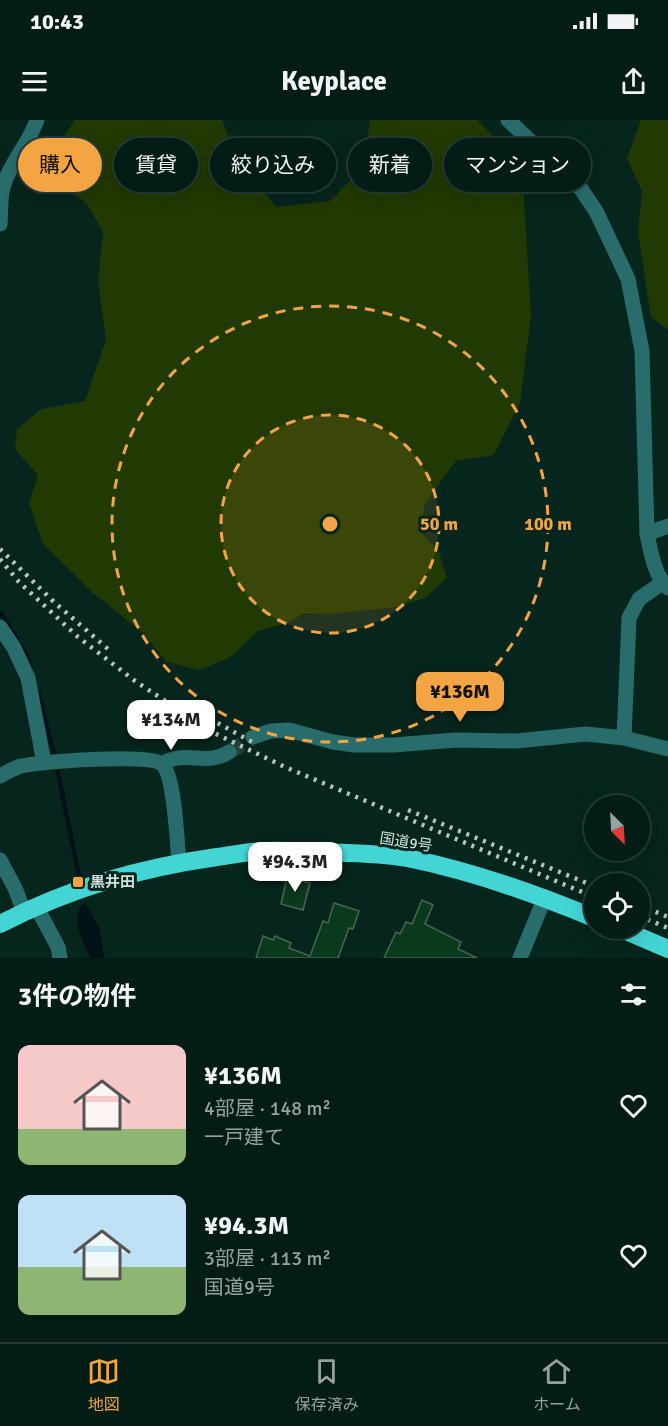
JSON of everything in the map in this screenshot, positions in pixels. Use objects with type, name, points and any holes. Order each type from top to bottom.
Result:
[{"type":"highway","name":"国道9号","points":[[0,924],[84,887],[179,863],[265,851],[340,852],[405,858],[459,871],[545,897],[584,914]]},
{"type":"highway","points":[[645,939],[668,949]]},
{"type":"street","points":[[0,224],[3,187],[16,158],[34,130],[37,120]]},
{"type":"street","points":[[508,120],[581,189],[596,211],[628,279],[642,351],[647,534],[654,561],[665,586],[639,599],[629,618],[624,738]]},
{"type":"street","points":[[647,534],[668,526]]},
{"type":"street","points":[[0,627],[14,648],[28,678],[51,763]]},
{"type":"street","points":[[253,736],[271,731],[289,730],[333,742],[384,745],[456,740],[516,741],[586,734],[624,738],[668,749]]},
{"type":"street","points":[[162,764],[177,757],[210,760],[220,758],[229,752]]},
{"type":"street","points":[[0,776],[18,767],[104,759],[154,761],[162,764],[172,790],[179,863]]},
{"type":"street","points":[[0,860],[30,909],[58,947],[60,958]]},
{"type":"street","points":[[520,958],[545,897]]},
{"type":"green space","points":[[75,120],[222,120],[229,138],[210,138],[210,192],[264,192],[276,207],[330,201],[348,182],[348,192],[432,192],[432,138],[368,138],[370,120],[477,120],[492,135],[494,138],[444,138],[444,192],[524,192],[531,315],[520,403],[494,455],[456,461],[425,503],[420,531],[439,552],[447,578],[425,598],[397,607],[330,614],[305,613],[287,623],[258,631],[231,657],[199,670],[166,662],[144,634],[92,592],[43,544],[29,503],[38,475],[15,449],[17,429],[41,409],[85,401],[106,340],[98,281],[103,232],[87,204],[72,192],[102,192],[102,138],[63,138]]},
{"type":"green space","points":[[641,120],[668,120],[668,330],[651,317],[638,233],[642,191],[627,159]]},
{"type":"shaded area","points":[[86,903],[100,930],[105,958],[90,958],[79,932],[78,913],[80,906]]},
{"type":"building","points":[[287,877],[310,883],[303,910],[281,904]]},
{"type":"building","points":[[422,900],[433,905],[425,924],[461,942],[458,949],[477,958],[384,958],[396,932],[400,934],[406,922],[412,924]]},
{"type":"building","points":[[334,903],[359,911],[353,929],[349,928],[338,958],[256,958],[263,936],[273,940],[275,936],[291,943],[289,948],[310,956],[323,921],[328,923]]},
{"type":"waterway","points":[[0,612],[27,656],[30,667]]},
{"type":"waterway","points":[[38,692],[55,758],[81,886]]},
{"type":"tunnel","points":[[229,752],[253,737]]},
{"type":"railway","points":[[0,549],[54,602],[108,649]]},
{"type":"railway","points":[[0,559],[19,582],[78,637],[135,681],[214,733],[285,767],[584,893]]},
{"type":"railway","points":[[194,710],[254,743]]},
{"type":"railway","points":[[408,810],[584,882]]},
{"type":"railway","points":[[650,910],[668,917]]},
{"type":"railway","points":[[650,921],[668,928]]},
{"type":"place","name":"黒井田","points":[[78,882]]}]
